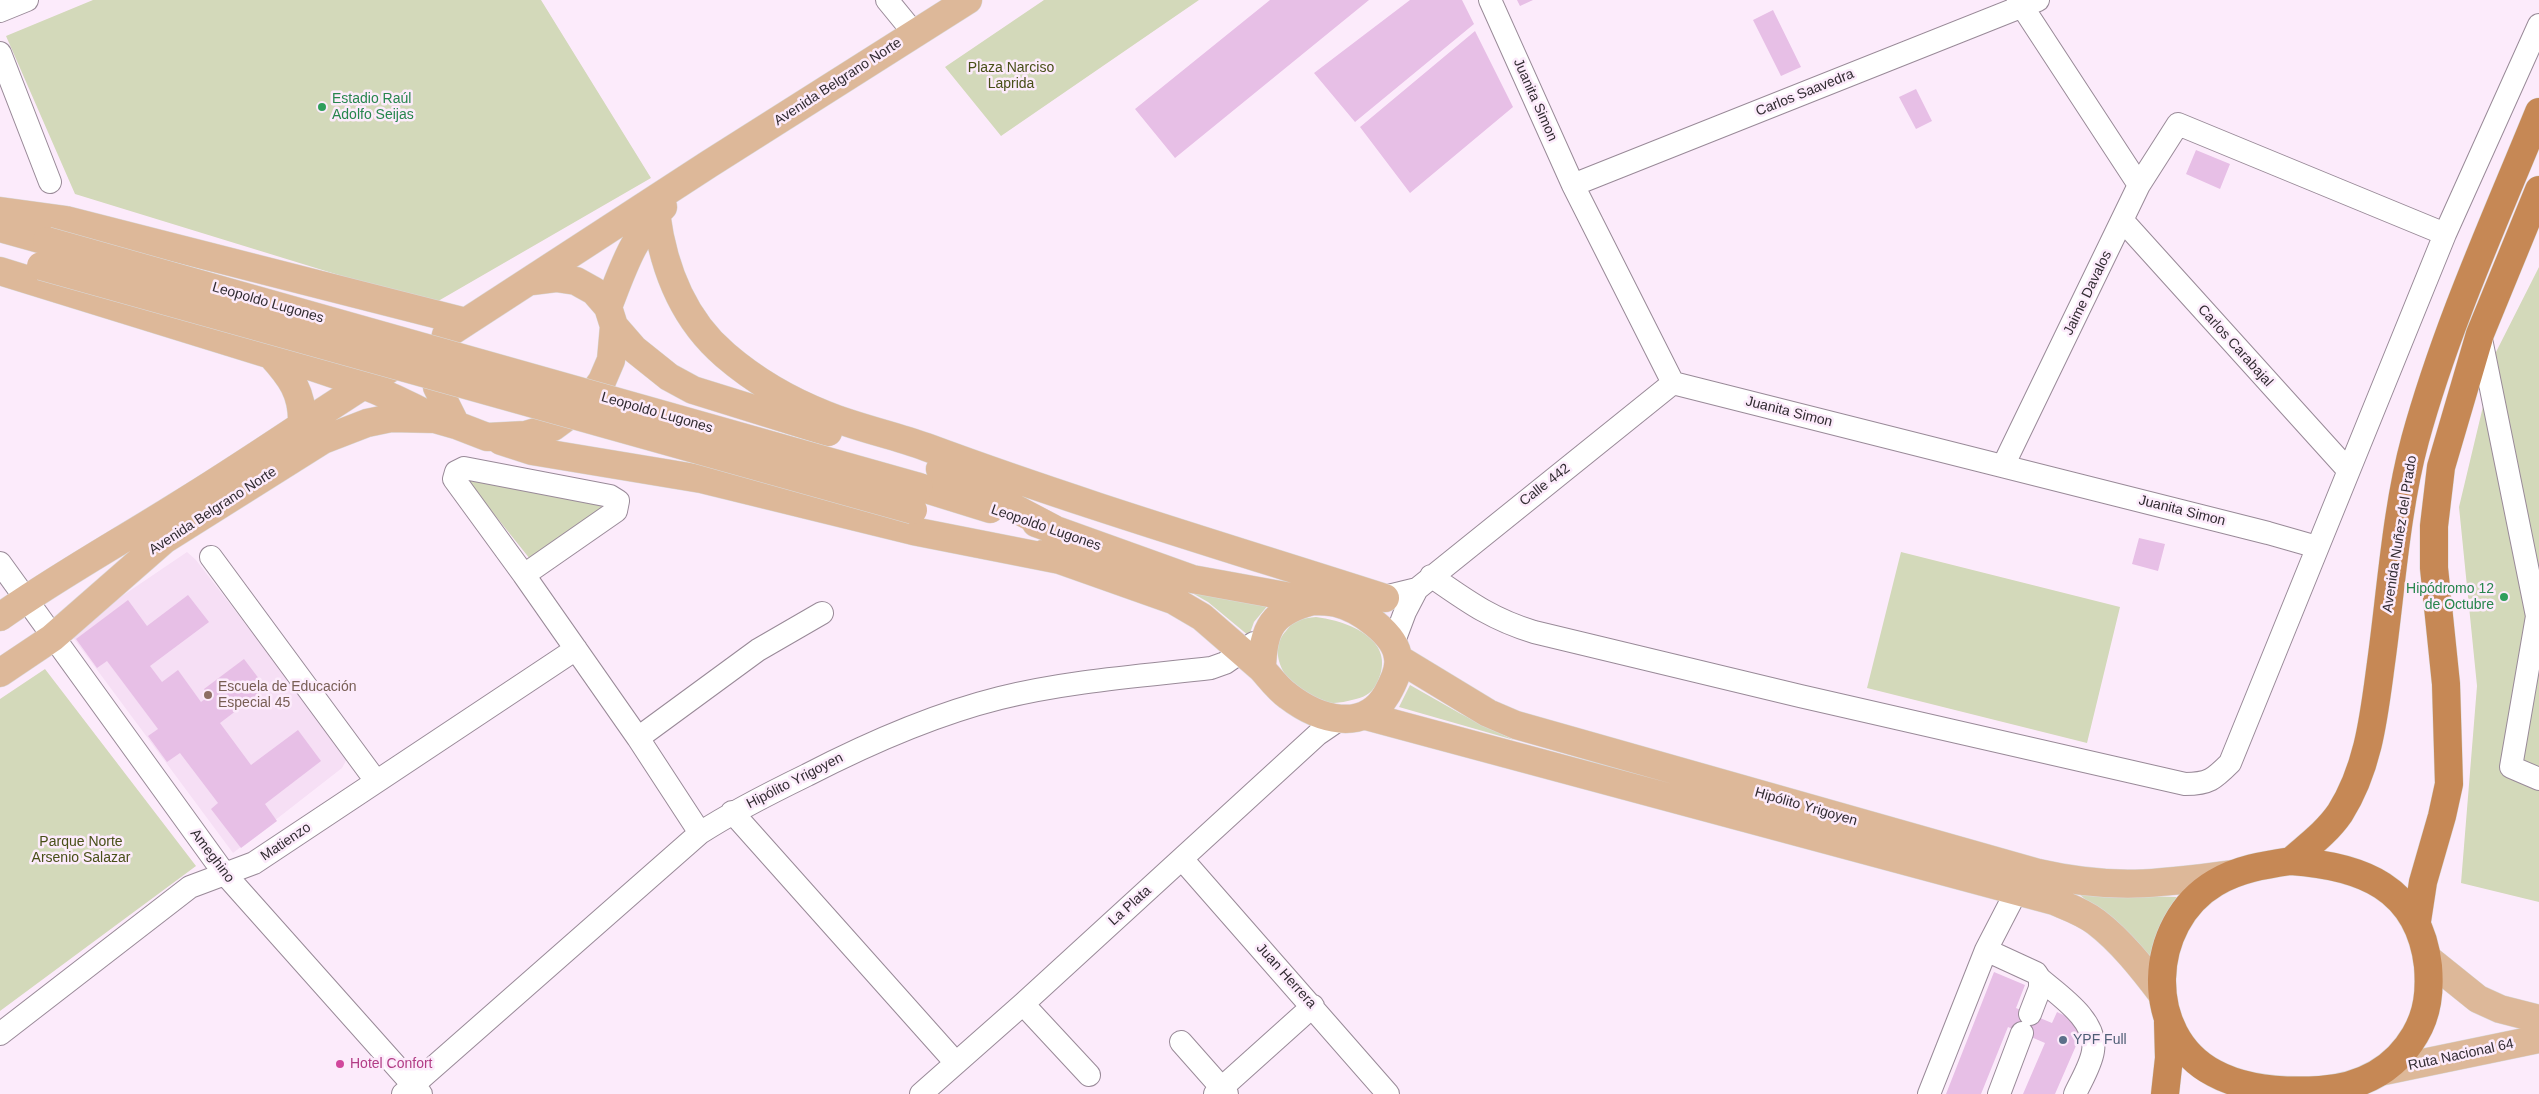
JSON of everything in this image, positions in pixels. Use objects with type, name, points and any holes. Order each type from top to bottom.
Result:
[{"type":"highway","name":"Avenida Nuñez del Prado","points":[[2291,861],[2321,835],[2339,814],[2358,776],[2371,736],[2404,491],[2415,442],[2433,381],[2473,273],[2539,112]]},
{"type":"highway","points":[[2417,921],[2423,882],[2431,858],[2448,784],[2446,684],[2434,568],[2434,526],[2441,467],[2480,334],[2539,190]]},
{"type":"highway","points":[[2166,1094],[2169,1058],[2168,1022],[2162,994],[2164,953],[2172,929],[2183,911],[2202,892],[2232,874],[2261,866],[2291,861],[2344,868],[2374,881],[2397,895],[2417,921],[2427,958],[2430,986],[2422,1024],[2409,1046],[2384,1072],[2352,1085],[2328,1089],[2272,1090],[2232,1094]]},
{"type":"highway","points":[[2168,1022],[2182,1045],[2213,1073],[2234,1082],[2272,1090]]},
{"type":"main road","name":"Avenida Belgrano Norte","points":[[531,282],[709,164],[968,0]]},
{"type":"main road","name":"Avenida Belgrano Norte","points":[[611,316],[633,245],[656,213],[709,164]]},
{"type":"main road","points":[[0,211],[66,220],[456,328]]},
{"type":"main road","points":[[656,213],[659,237],[672,280],[683,303],[704,333],[725,355],[757,379],[804,406],[827,416],[923,446],[975,466],[1119,515],[1386,598]]},
{"type":"main road","name":"Leopoldo Lugones","points":[[0,228],[44,254],[916,498],[1054,528],[1192,578],[1324,602]]},
{"type":"main road","name":"Leopoldo Lugones","points":[[0,255],[44,254]]},
{"type":"main road","points":[[0,271],[271,355],[318,367],[364,384],[446,422],[532,451],[701,479],[913,530],[1060,560]]},
{"type":"main road","points":[[446,422],[437,381],[439,357],[456,328],[531,282],[556,278],[576,281],[594,291],[634,349],[669,377],[693,390],[925,462],[1054,528]]},
{"type":"main road","points":[[487,437],[526,435],[552,427],[587,402],[602,381],[611,360],[611,316]]},
{"type":"main road","name":"Avenida Belgrano Norte","points":[[0,617],[74,567],[178,506],[364,384],[456,328]]},
{"type":"main road","points":[[271,355],[294,382],[302,407],[302,424]]},
{"type":"main road","points":[[752,408],[827,416]]},
{"type":"main road","name":"Avenida Belgrano Norte","points":[[0,673],[52,638],[164,540],[323,440],[367,423],[391,418],[446,422]]},
{"type":"main road","name":"Leopoldo Lugones","points":[[916,498],[1060,560],[1173,600],[1202,617],[1253,660]]},
{"type":"main road","points":[[1324,602],[1367,617],[1396,652],[1393,682],[1384,700],[1353,718],[1308,709],[1287,696],[1253,660],[1262,648],[1267,630],[1282,612],[1324,602]]},
{"type":"main road","name":"Hipólito Yrigoyen","points":[[1396,652],[1488,713],[1516,725],[2038,873],[2073,881],[2128,885],[2150,885],[2232,874]]},
{"type":"main road","name":"Hipólito Yrigoyen","points":[[1353,718],[2016,892],[2074,909],[2096,922],[2144,971],[2162,994]]},
{"type":"main road","points":[[2427,958],[2478,999],[2500,1009],[2539,1019]]},
{"type":"main road","name":"Ruta Nacional 64","points":[[2384,1072],[2539,1040]]},
{"type":"street","points":[[0,11],[27,0]]},
{"type":"street","points":[[887,0],[914,33]]},
{"type":"street","name":"Juanita Simon","points":[[1490,0],[1573,186],[1673,383],[2268,532],[2317,547]]},
{"type":"street","points":[[2026,2],[2139,185]]},
{"type":"street","name":"Carlos Saavedra","points":[[1573,186],[2026,2]]},
{"type":"street","points":[[1424,582],[1508,624],[1534,632],[2185,784],[2202,784],[2214,779],[2230,763],[2348,470],[2446,234],[2539,25]]},
{"type":"street","points":[[0,53],[50,182]]},
{"type":"street","name":"Jaime Davalos","points":[[2003,466],[2139,185],[2178,124],[2446,234]]},
{"type":"street","name":"Carlos Carabajal","points":[[2123,221],[2348,470]]},
{"type":"street","points":[[2480,334],[2538,617],[2511,767],[2539,779]]},
{"type":"street","name":"Calle 442","points":[[1324,602],[1386,598],[1424,582],[1673,383]]},
{"type":"street","points":[[524,575],[616,511],[618,501],[610,496],[464,468],[456,472],[454,479],[638,738],[700,833]]},
{"type":"street","points":[[210,557],[376,782]]},
{"type":"street","name":"Ameghino","points":[[0,563],[52,638],[224,873],[412,1091]]},
{"type":"street","name":"Calle 442","points":[[1396,652],[1405,612],[1424,582]]},
{"type":"street","points":[[638,738],[758,650],[822,613]]},
{"type":"street","name":"Matienzo","points":[[0,1034],[190,887],[254,863],[576,649]]},
{"type":"street","name":"Hipólito Yrigoyen","points":[[412,1091],[700,833],[732,812],[879,738],[930,719],[1000,698],[1059,686],[1211,668],[1253,660]]},
{"type":"street","name":"La Plata","points":[[921,1094],[1023,1004],[1318,734],[1353,718]]},
{"type":"street","points":[[732,812],[956,1063]]},
{"type":"street","name":"Juan Herrera","points":[[1182,859],[1388,1094]]},
{"type":"street","points":[[1929,1094],[1986,950],[2016,892]]},
{"type":"street","points":[[1986,950],[2036,973],[2040,979],[2084,1019],[2089,1030],[2093,1050],[2075,1094]]},
{"type":"street","points":[[1999,1094],[2040,988],[2040,979]]},
{"type":"street","points":[[1023,1004],[1089,1076]]},
{"type":"street","points":[[1180,1042],[1221,1092],[1312,1006]]},
{"type":"shaded area","name":"Escuela de Educación Especial 45","points":[[187,552],[196,560],[348,757],[342,768],[233,853],[69,632]]},
{"type":"green space","name":"Estadio Raúl Adolfo Seijas","points":[[93,0],[541,0],[651,178],[433,304],[75,194],[6,36]]},
{"type":"green space","name":"Plaza Narciso Laprida","points":[[1044,0],[1199,0],[1001,136],[945,67]]},
{"type":"green space","name":"Hipódromo 12 de Octubre","points":[[2539,267],[2539,902],[2461,883],[2477,686],[2459,507],[2496,352]]},
{"type":"green space","points":[[466,479],[601,505],[602,511],[530,559]]},
{"type":"green space","points":[[1901,552],[2120,607],[2087,743],[1867,688]]},
{"type":"green space","points":[[1178,585],[1269,604],[1254,622],[1249,636],[1208,602]]},
{"type":"green space","points":[[1316,617],[1329,619],[1355,628],[1375,643],[1381,654],[1382,666],[1378,681],[1372,691],[1360,698],[1345,702],[1322,703],[1302,694],[1287,678],[1279,659],[1278,649],[1280,640],[1288,628],[1296,621]]},
{"type":"green space","name":"Parque Norte Arsenio Salazar","points":[[45,669],[196,866],[0,1011],[0,699]]},
{"type":"green space","points":[[1410,685],[1461,714],[1514,740],[1399,707]]},
{"type":"green space","points":[[2079,894],[2177,897],[2161,926],[2152,957]]},
{"type":"building","points":[[1270,0],[1369,0],[1175,158],[1135,109]]},
{"type":"building","points":[[1410,0],[1462,0],[1474,24],[1355,122],[1314,73]]},
{"type":"building","points":[[1517,0],[1533,0],[1520,6]]},
{"type":"building","points":[[1773,10],[1801,67],[1781,76],[1753,20]]},
{"type":"building","points":[[1475,31],[1513,107],[1410,193],[1360,127]]},
{"type":"building","points":[[1916,89],[1932,121],[1916,129],[1899,97]]},
{"type":"building","points":[[2196,150],[2230,164],[2220,189],[2186,174]]},
{"type":"building","points":[[2139,538],[2165,544],[2158,571],[2132,564]]},
{"type":"building","points":[[188,595],[209,622],[150,666],[162,682],[178,670],[201,702],[209,696],[204,689],[244,659],[266,688],[220,723],[251,765],[298,730],[321,761],[265,804],[277,821],[241,848],[211,809],[218,803],[180,753],[167,762],[148,736],[158,729],[107,661],[97,668],[76,639],[128,600],[147,626]]},
{"type":"building","points":[[1994,972],[2025,985],[2016,1008],[2052,1023],[2057,1012],[2085,1025],[2055,1094],[2023,1094],[2045,1043],[2008,1027],[1981,1094],[1946,1094]]},
{"type":"place","name":"Estadio Raúl Adolfo Seijas","points":[[322,107]]},
{"type":"place","name":"Hipódromo 12 de Octubre","points":[[2504,597]]},
{"type":"place","name":"Escuela de Educación Especial 45","points":[[208,695]]},
{"type":"place","name":"YPF Full","points":[[2063,1040]]},
{"type":"place","name":"Hotel Confort","points":[[340,1064]]}]
